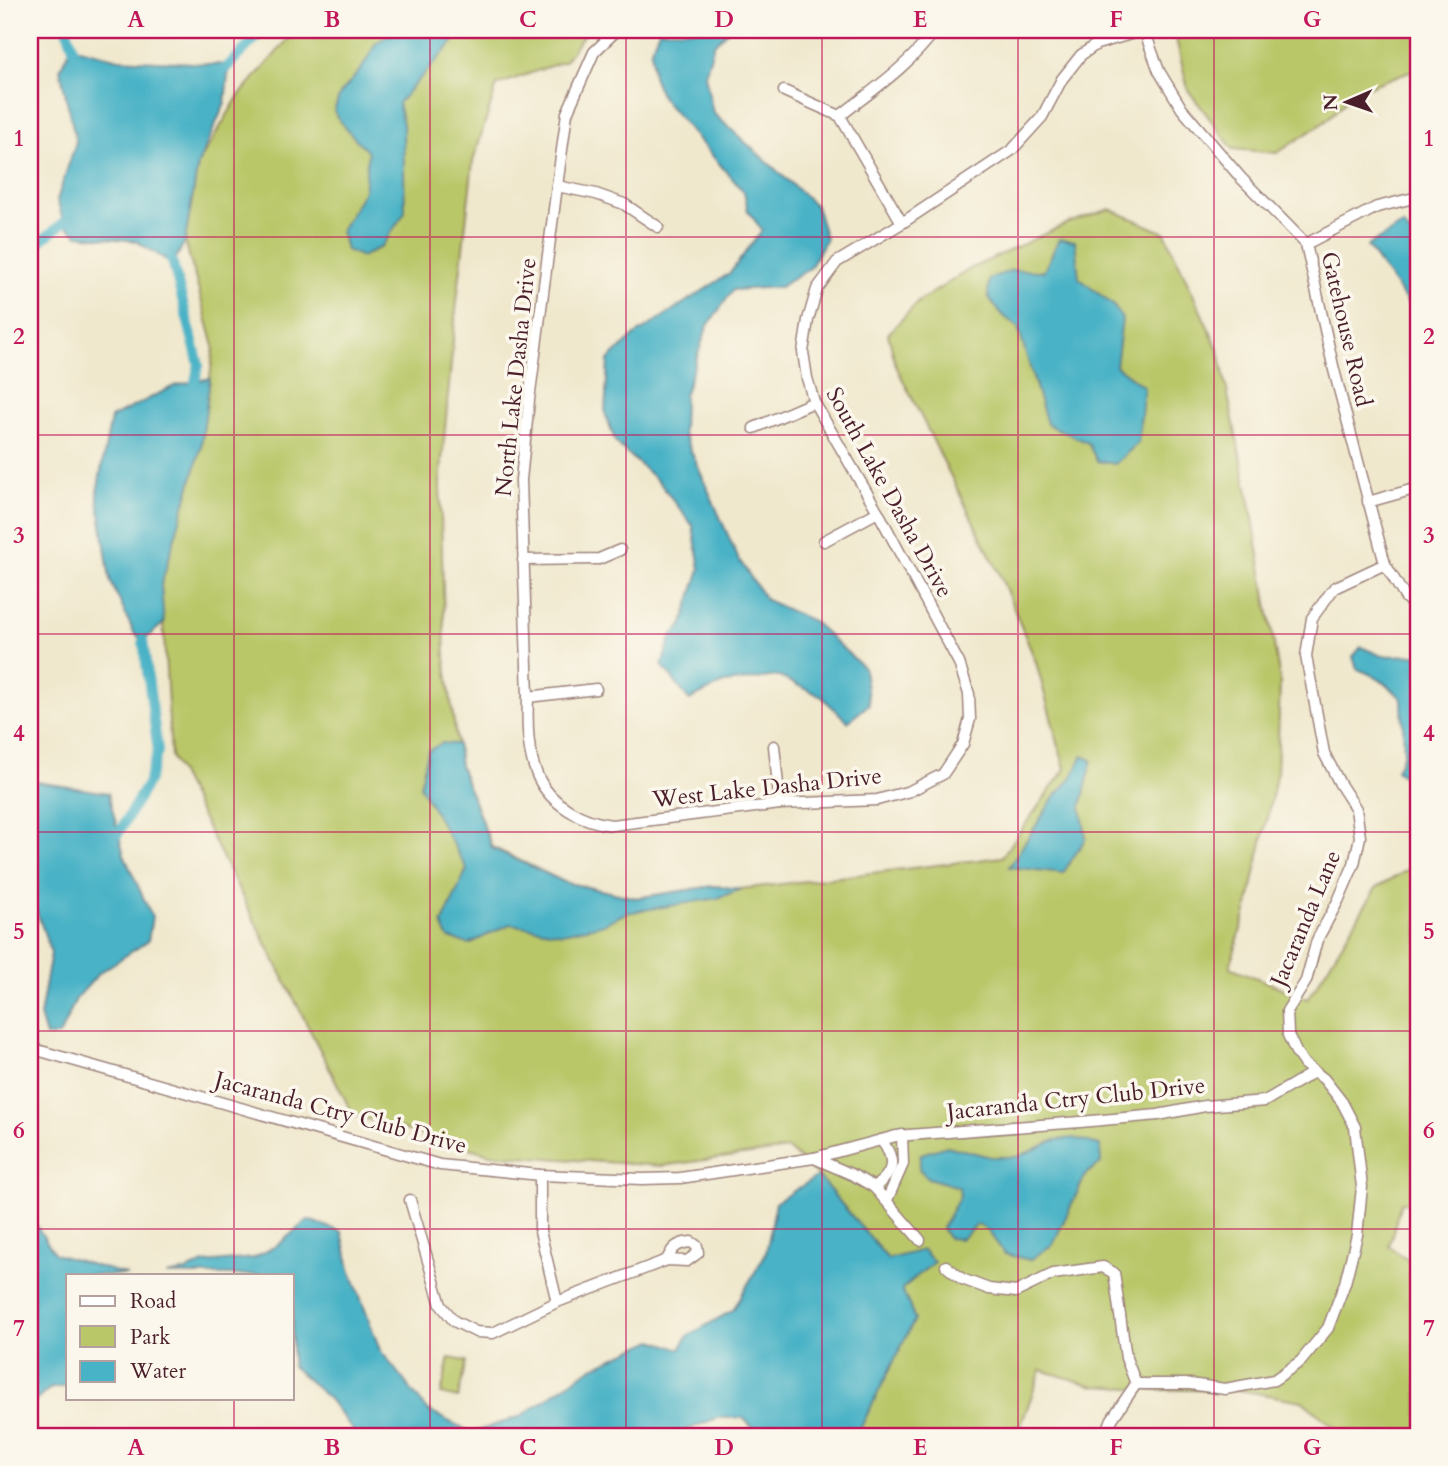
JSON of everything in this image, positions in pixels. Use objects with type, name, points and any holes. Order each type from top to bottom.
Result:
[{"type":"street","name":"North Lake Dasha Drive","points":[[612,825],[598,824],[581,818],[566,808],[538,778],[531,755],[527,724],[522,480],[529,400],[567,113],[594,52],[617,30]]},
{"type":"street","points":[[841,116],[899,70],[935,30]]},
{"type":"street","name":"South Lake Dasha Drive","points":[[970,719],[969,694],[959,663],[878,512],[814,402],[803,352],[808,320],[817,289],[837,262],[902,223],[1012,150],[1042,117],[1062,79],[1081,55],[1097,44],[1144,30]]},
{"type":"street","name":"Gatehouse Road","points":[[1144,30],[1159,71],[1182,109],[1241,178],[1306,244],[1334,370],[1385,564],[1405,597],[1418,610]]},
{"type":"street","points":[[784,91],[841,116],[902,223]]},
{"type":"street","points":[[557,186],[596,194],[624,204],[658,227]]},
{"type":"street","points":[[1306,244],[1377,207],[1418,197]]},
{"type":"street","points":[[754,428],[814,402]]},
{"type":"street","points":[[1368,502],[1418,488]]},
{"type":"street","points":[[824,541],[878,512]]},
{"type":"street","points":[[523,560],[599,559],[620,550]]},
{"type":"street","name":"Jacaranda Lane","points":[[1136,1384],[1190,1384],[1224,1389],[1274,1380],[1301,1361],[1328,1328],[1345,1283],[1357,1235],[1362,1187],[1354,1127],[1342,1102],[1324,1079],[1300,1058],[1289,1035],[1287,1012],[1306,981],[1317,940],[1354,864],[1360,837],[1356,809],[1325,753],[1306,656],[1312,618],[1334,588],[1385,564]]},
{"type":"street","points":[[528,697],[596,689]]},
{"type":"street","name":"West Lake Dasha Drive","points":[[612,825],[780,804],[877,800],[910,791],[943,774],[963,744],[970,719]]},
{"type":"street","points":[[774,746],[780,804]]},
{"type":"street","name":"Jacaranda Ctry Club Drive","points":[[30,1048],[440,1165],[540,1175],[642,1180],[680,1178],[814,1158],[902,1135],[1158,1115],[1205,1106],[1265,1101],[1314,1072]]},
{"type":"street","points":[[887,1200],[903,1164],[902,1135]]},
{"type":"street","points":[[874,1187],[884,1180],[892,1162],[881,1140]]},
{"type":"street","points":[[814,1158],[874,1187],[920,1240]]},
{"type":"street","points":[[540,1175],[540,1231],[557,1302]]},
{"type":"street","points":[[410,1200],[441,1305],[454,1321],[476,1332],[493,1333],[557,1302],[667,1260]]},
{"type":"street","points":[[946,1266],[962,1279],[989,1289],[1016,1292],[1053,1274],[1103,1267],[1114,1273],[1126,1358],[1136,1384],[1112,1419],[1105,1436]]},
{"type":"green space","points":[[296,30],[587,30],[565,61],[497,85],[473,161],[440,483],[445,658],[460,766],[492,847],[564,882],[636,898],[713,886],[741,889],[1002,857],[1065,769],[1036,662],[1000,575],[896,366],[888,334],[918,302],[972,268],[1068,223],[1110,209],[1165,233],[1219,351],[1252,513],[1280,680],[1277,773],[1249,901],[1230,967],[1308,999],[1376,888],[1418,864],[1418,1203],[1401,1202],[1389,1246],[1418,1268],[1418,1436],[1345,1436],[1302,1401],[1239,1390],[1094,1386],[1041,1370],[1017,1436],[850,1436],[859,1431],[902,1289],[923,1250],[888,1260],[818,1176],[788,1149],[661,1166],[490,1154],[353,1115],[171,756],[161,585],[201,448],[214,346],[185,241],[198,164],[238,97]]},
{"type":"green space","points":[[1182,30],[1418,30],[1418,68],[1354,92],[1326,121],[1277,153],[1233,149],[1188,90],[1176,39]]},
{"type":"green space","points":[[449,1358],[466,1361],[458,1398],[441,1394]]},
{"type":"water","points":[[397,30],[464,30],[398,103],[403,124],[405,212],[382,246],[362,257],[346,250],[341,231],[364,191],[368,152],[345,128],[334,111],[340,94],[362,68],[376,43]]},
{"type":"water","points":[[659,30],[729,30],[714,44],[705,75],[713,113],[816,206],[826,239],[810,268],[780,287],[733,290],[707,327],[684,396],[683,433],[738,558],[766,600],[813,621],[864,668],[869,704],[848,722],[821,696],[778,676],[724,683],[689,700],[662,665],[672,635],[682,626],[700,569],[693,526],[659,482],[616,443],[605,413],[608,360],[635,335],[730,273],[762,230],[748,211],[744,192],[662,98],[653,76],[651,49]]},
{"type":"water","points":[[71,47],[119,59],[229,65],[225,103],[198,164],[185,241],[173,264],[136,241],[78,235],[64,224],[57,200],[76,142],[60,69]]},
{"type":"water","points":[[1403,225],[1418,243],[1418,317],[1367,246]]},
{"type":"water","points":[[1059,239],[1075,241],[1079,278],[1113,305],[1122,319],[1116,366],[1144,387],[1138,443],[1115,464],[1097,461],[1088,443],[1047,424],[1018,327],[1001,314],[988,296],[989,279],[1012,270],[1044,271]]},
{"type":"water","points":[[210,378],[201,448],[161,585],[164,623],[143,641],[134,633],[110,580],[97,492],[111,418],[174,386]]},
{"type":"water","points":[[1361,647],[1382,656],[1418,655],[1418,782],[1415,784],[1396,770],[1404,754],[1402,699],[1382,681],[1357,669],[1353,657]]},
{"type":"water","points":[[442,743],[457,744],[460,766],[492,848],[564,882],[636,898],[713,886],[741,889],[718,898],[626,913],[601,925],[562,933],[510,924],[469,944],[448,938],[442,924],[467,869],[420,786],[428,751]]},
{"type":"water","points":[[1082,756],[1092,760],[1081,807],[1086,838],[1063,873],[1009,867],[1055,796],[1071,778]]},
{"type":"water","points":[[30,781],[108,793],[124,855],[152,917],[148,941],[99,973],[76,999],[59,1036],[46,1036],[40,1016],[51,953],[30,891]]},
{"type":"water","points":[[1073,1138],[1100,1145],[1101,1163],[1086,1174],[1053,1244],[1030,1260],[1005,1254],[988,1231],[978,1224],[961,1239],[948,1238],[942,1228],[960,1196],[959,1187],[928,1178],[919,1169],[921,1154],[947,1146],[991,1157],[1017,1157],[1055,1140]]},
{"type":"water","points":[[818,1176],[888,1259],[923,1250],[934,1262],[902,1289],[915,1319],[859,1431],[848,1436],[761,1436],[743,1418],[717,1418],[672,1436],[357,1436],[329,1399],[294,1368],[294,1274],[171,1274],[187,1271],[204,1263],[254,1258],[279,1244],[308,1220],[342,1232],[350,1269],[380,1350],[428,1411],[472,1433],[521,1416],[591,1368],[653,1340],[680,1349],[688,1336],[733,1310],[766,1253],[776,1202]]},
{"type":"water","points":[[30,1216],[55,1254],[124,1274],[66,1274],[66,1385],[49,1389],[30,1406]]},
{"type":"waterway","points":[[67,30],[76,57]]},
{"type":"waterway","points":[[219,75],[264,30]]},
{"type":"waterway","points":[[30,250],[74,214]]},
{"type":"waterway","points":[[168,252],[199,365],[195,381]]},
{"type":"waterway","points":[[118,834],[148,782],[158,751],[143,641]]}]
